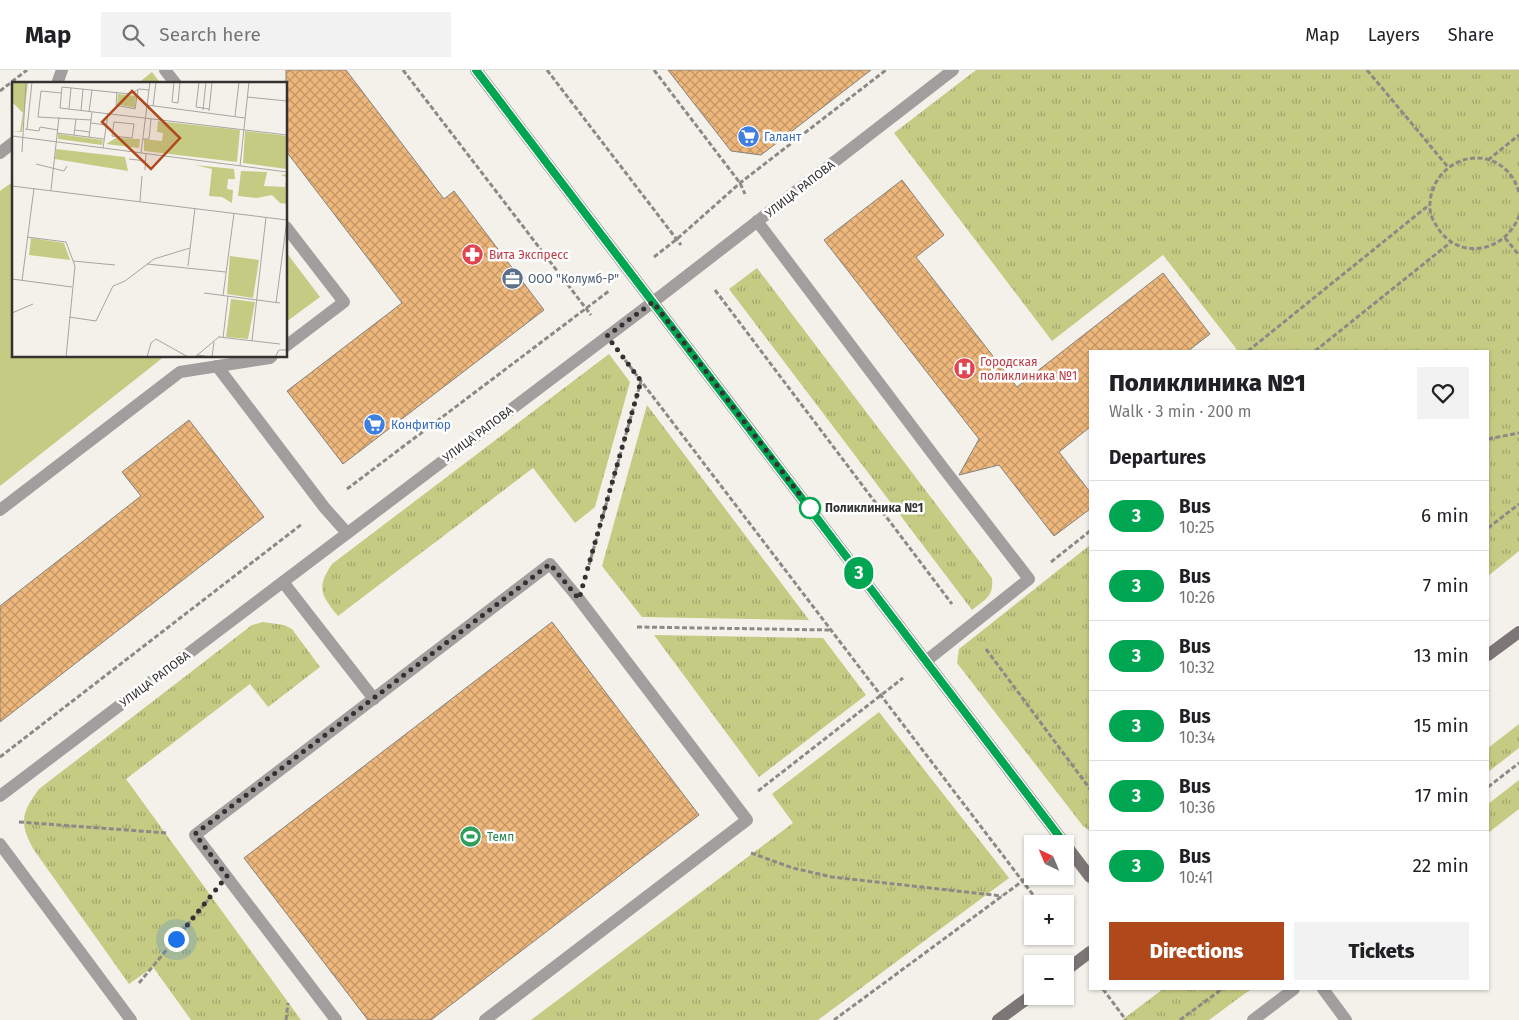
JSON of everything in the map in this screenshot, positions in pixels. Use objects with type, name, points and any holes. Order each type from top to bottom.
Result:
[{"type":"street","points":[[58,82],[62,70]]},
{"type":"street","points":[[165,70],[174,82]]},
{"type":"street","points":[[476,70],[1058,835]]},
{"type":"street","name":"УЛИЦА РАПОВА","points":[[0,796],[653,302],[953,70]]},
{"type":"street","points":[[0,153],[12,144]]},
{"type":"street","points":[[757,221],[1029,579],[926,661]]},
{"type":"street","points":[[288,231],[344,302],[288,344]]},
{"type":"street","points":[[0,510],[180,372],[261,358]]},
{"type":"street","points":[[217,366],[324,507],[347,533]]},
{"type":"street","points":[[336,1020],[195,834],[550,564],[579,599],[747,820],[485,1020]]},
{"type":"street","points":[[283,582],[374,699]]},
{"type":"street","points":[[1489,654],[1519,632]]},
{"type":"street","points":[[0,844],[120,1004],[128,1019]]},
{"type":"street","points":[[1074,856],[1089,876]]},
{"type":"street","points":[[1074,964],[1089,953]]},
{"type":"street","points":[[1253,1020],[1293,990]]},
{"type":"street","points":[[1324,990],[1346,1020]]},
{"type":"street","points":[[998,1020],[1024,1001]]},
{"type":"path","points":[[12,82],[27,70]]},
{"type":"path","points":[[403,70],[1033,895]]},
{"type":"path","points":[[547,70],[677,239],[1089,788]]},
{"type":"path","points":[[654,70],[740,183],[757,221]]},
{"type":"path","points":[[0,757],[324,507],[677,239],[740,183],[886,70]]},
{"type":"path","points":[[1367,70],[1448,167]]},
{"type":"path","points":[[0,92],[12,82]]},
{"type":"path","points":[[1488,160],[1519,135]]},
{"type":"path","points":[[1519,189],[1506,169],[1488,160],[1477,158],[1462,160],[1448,167],[1438,178],[1432,191],[1430,205],[1432,219],[1440,232],[1451,242],[1464,248],[1478,249],[1493,246],[1505,238],[1515,226],[1519,216]]},
{"type":"path","points":[[1249,350],[1430,205]]},
{"type":"path","points":[[1505,238],[1519,255]]},
{"type":"path","points":[[1316,350],[1451,242]]},
{"type":"path","points":[[579,599],[641,381]]},
{"type":"path","points":[[1489,439],[1519,433]]},
{"type":"path","points":[[1489,527],[1519,504]]},
{"type":"path","points":[[1029,579],[1089,531]]},
{"type":"path","points":[[599,626],[831,630]]},
{"type":"path","points":[[736,806],[926,661]]},
{"type":"path","points":[[1489,786],[1519,763]]},
{"type":"path","points":[[16,821],[195,834]]},
{"type":"path","points":[[720,841],[768,860],[832,877],[1002,896]]},
{"type":"path","points":[[120,1004],[153,967],[227,876]]},
{"type":"path","points":[[834,1020],[1023,881]]},
{"type":"path","points":[[1104,990],[1126,1020]]},
{"type":"path","points":[[1180,1020],[1221,990]]},
{"type":"green space","points":[[976,70],[1519,70],[1519,551],[1489,575],[1489,350],[1237,350],[1163,255],[1052,341],[894,133]]},
{"type":"green space","points":[[152,72],[160,82],[140,82]]},
{"type":"green space","points":[[12,182],[12,358],[162,358],[0,486],[0,191]]},
{"type":"green space","points":[[288,255],[320,297],[288,321]]},
{"type":"green space","points":[[757,268],[992,578],[990,594],[972,610],[729,289]]},
{"type":"green space","points":[[609,354],[630,382],[595,507],[575,523],[533,468],[338,616],[324,597],[322,585],[332,564]]},
{"type":"green space","points":[[647,405],[809,620],[642,617],[602,566]]},
{"type":"green space","points":[[1089,546],[1089,830],[1083,826],[957,663],[959,649]]},
{"type":"green space","points":[[263,622],[284,625],[292,629],[320,667],[268,707],[250,684],[126,779],[301,1020],[191,1020],[153,967],[129,984],[34,850],[26,833],[24,819],[33,797],[39,789],[252,625]]},
{"type":"green space","points":[[654,635],[823,638],[866,695],[759,777]]},
{"type":"green space","points":[[879,712],[1009,878],[818,1020],[531,1020],[793,823],[772,794]]},
{"type":"green space","points":[[1519,724],[1519,748],[1489,771],[1489,747]]},
{"type":"green space","points":[[1519,780],[1519,809],[1489,832],[1489,803]]},
{"type":"green space","points":[[1162,990],[1250,990],[1209,1020],[1122,1020]]},
{"type":"building","points":[[286,70],[346,70],[444,199],[454,191],[544,310],[343,464],[287,391],[402,303],[288,154],[288,82],[286,82]]},
{"type":"building","points":[[668,70],[871,70],[761,155],[731,151]]},
{"type":"building","name":"Городская поликлиника №1","points":[[902,180],[944,235],[916,257],[1017,387],[1163,273],[1210,334],[1189,350],[1089,350],[1089,428],[1059,452],[1089,491],[1089,510],[1054,536],[999,465],[959,475],[979,439],[824,240]]},
{"type":"building","points":[[189,420],[264,517],[0,722],[0,606],[141,496],[122,472]]},
{"type":"building","name":"Темп","points":[[552,622],[699,815],[431,1020],[368,1020],[244,858]]},
{"type":"bus line","name":"3","points":[[476,70],[1058,835]]},
{"type":"place","name":"Галант","points":[[748,137]]},
{"type":"place","name":"Вита Экспресс","points":[[473,255]]},
{"type":"place","name":"ООО \"Колумб-Р\"","points":[[512,279]]},
{"type":"place","name":"Городская поликлиника №1","points":[[964,369]]},
{"type":"place","name":"Конфитюр","points":[[375,425]]},
{"type":"place","name":"Поликлиника №1","points":[[810,508]]},
{"type":"place","name":"Темп","points":[[471,837]]},
{"type":"route","points":[[176,939],[227,876],[195,834],[550,564],[579,599],[641,381],[607,336],[653,302],[810,508]]}]
